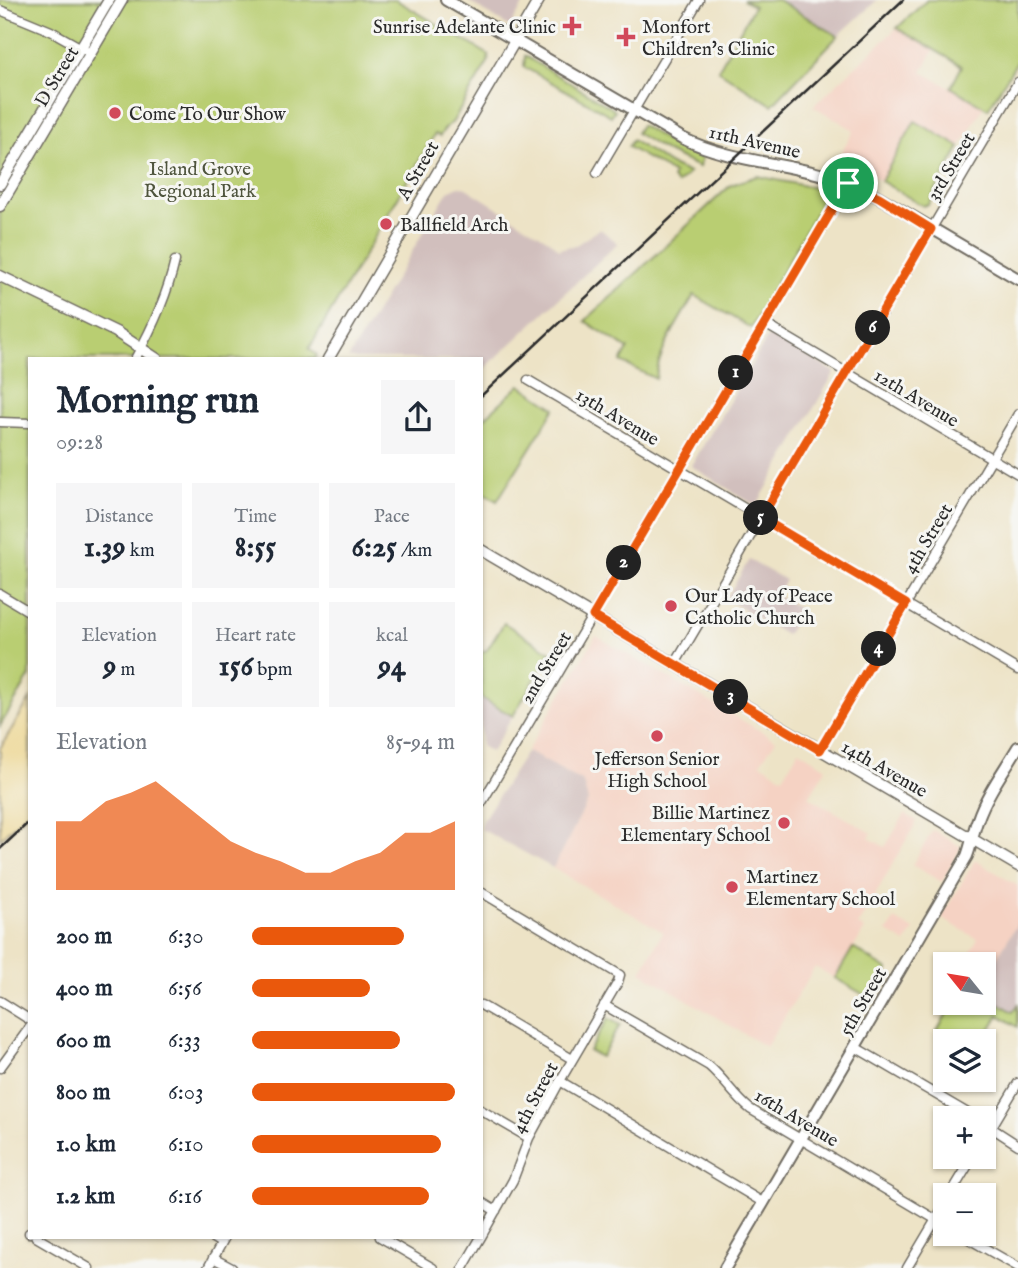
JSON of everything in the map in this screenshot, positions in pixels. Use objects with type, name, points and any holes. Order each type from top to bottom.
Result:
[{"type":"main road","name":"11th Avenue","points":[[446,0],[704,149],[848,183],[879,197],[1018,279]]},
{"type":"main road","name":"5th Street","points":[[725,1268],[967,856],[983,807],[1018,747]]},
{"type":"street","name":"D Street","points":[[0,206],[109,0]]},
{"type":"street","name":"D Street","points":[[0,184],[83,49],[122,0]]},
{"type":"street","name":"A Street","points":[[329,357],[539,0]]},
{"type":"street","points":[[597,173],[699,0]]},
{"type":"street","points":[[0,10],[83,49]]},
{"type":"street","name":"3rd Street","points":[[675,664],[1018,83]]},
{"type":"street","name":"2nd Street","points":[[483,801],[848,183]]},
{"type":"street","points":[[136,357],[162,307],[174,261]]},
{"type":"street","points":[[0,276],[116,332],[153,357]]},
{"type":"street","name":"12th Avenue","points":[[765,324],[1018,474]]},
{"type":"street","name":"13th Avenue","points":[[528,380],[1018,670]]},
{"type":"street","name":"4th Street","points":[[820,750],[1018,414]]},
{"type":"street","points":[[0,422],[28,423]]},
{"type":"street","name":"14th Avenue","points":[[483,551],[1018,866]]},
{"type":"street","points":[[0,594],[28,611]]},
{"type":"street","name":"4th Street","points":[[483,893],[620,975],[559,1081],[529,1138],[513,1180],[483,1234]]},
{"type":"street","points":[[0,1001],[28,1019]]},
{"type":"street","name":"16th Avenue","points":[[604,1005],[709,1066],[750,1109],[933,1218]]},
{"type":"street","points":[[483,1006],[572,1059]]},
{"type":"street","points":[[0,1068],[28,1030]]},
{"type":"street","points":[[855,1047],[956,1106]]},
{"type":"street","points":[[559,1081],[764,1203]]},
{"type":"street","points":[[996,1114],[1018,1083]]},
{"type":"street","points":[[483,1111],[529,1138]]},
{"type":"street","points":[[996,1132],[1018,1145]]},
{"type":"street","points":[[483,1203],[496,1211]]},
{"type":"street","points":[[907,1268],[933,1222]]},
{"type":"street","points":[[40,1239],[89,1268]]},
{"type":"street","points":[[383,1239],[433,1268]]},
{"type":"street","name":"4th Street","points":[[463,1268],[480,1239]]},
{"type":"street","points":[[208,1268],[223,1240]]},
{"type":"street","points":[[982,1246],[1018,1267]]},
{"type":"street","points":[[213,1258],[232,1268]]},
{"type":"shaded area","points":[[526,0],[510,27],[469,2]]},
{"type":"shaded area","points":[[778,0],[877,0],[838,36]]},
{"type":"shaded area","points":[[897,28],[934,50],[922,72],[984,106],[960,147],[915,122],[881,181],[864,170],[834,165],[854,130],[813,106]]},
{"type":"shaded area","points":[[459,186],[466,188],[559,249],[576,245],[600,229],[618,243],[483,370],[483,357],[349,357],[448,191]]},
{"type":"shaded area","points":[[769,335],[835,372],[756,506],[691,466]]},
{"type":"shaded area","points":[[749,560],[785,580],[777,596],[802,610],[786,635],[726,599]]},
{"type":"shaded area","name":"Martinez Elementary School","points":[[596,636],[776,740],[760,763],[783,777],[799,750],[826,768],[809,797],[872,833],[869,838],[885,847],[905,814],[917,821],[858,925],[865,929],[835,978],[815,967],[766,1047],[641,972],[663,932],[553,868],[588,801],[583,782],[527,751]]},
{"type":"shaded area","points":[[483,699],[513,716],[491,752],[483,747]]},
{"type":"shaded area","points":[[527,751],[583,782],[588,801],[553,868],[483,830],[483,820]]},
{"type":"shaded area","points":[[933,830],[961,847],[942,882],[912,865]]},
{"type":"shaded area","points":[[975,860],[1018,886],[1018,922],[996,960],[996,952],[970,952],[978,939],[941,918]]},
{"type":"shaded area","points":[[895,919],[914,930],[906,943],[887,932]]},
{"type":"shaded area","points":[[1018,922],[1018,1005],[1014,1012],[996,1001],[996,960]]},
{"type":"green space","name":"Island Grove Regional Park","points":[[0,0],[396,0],[489,55],[488,62],[452,123],[440,136],[435,134],[309,349],[316,357],[28,357],[28,679],[0,726]]},
{"type":"green space","points":[[743,0],[778,0],[838,36],[772,105],[718,70],[754,6]]},
{"type":"green space","points":[[927,0],[1018,0],[1018,60],[988,109],[951,87],[962,66],[897,28]]},
{"type":"green space","points":[[525,56],[615,110],[611,116],[524,67]]},
{"type":"green space","points":[[915,121],[960,147],[928,204],[923,206],[881,181]]},
{"type":"green space","points":[[641,125],[702,158],[699,167],[636,133]]},
{"type":"green space","points":[[632,140],[689,173],[677,184],[672,179],[674,174],[628,147]]},
{"type":"green space","points":[[757,176],[820,189],[825,196],[751,328],[694,295],[665,347],[656,379],[621,362],[628,349],[585,321],[731,185]]},
{"type":"green space","points":[[520,385],[555,408],[497,501],[483,492],[483,419]]},
{"type":"green space","points":[[504,623],[551,652],[513,716],[483,699],[483,652]]},
{"type":"green space","points":[[853,948],[888,970],[871,999],[835,978]]},
{"type":"green space","points":[[996,1001],[1013,1012],[1018,1005],[1018,1027],[999,1015],[990,1029],[938,1029],[946,1015],[996,1015]]},
{"type":"green space","points":[[608,1018],[620,1025],[601,1057],[589,1051]]},
{"type":"sand","points":[[28,702],[28,812],[0,839],[0,748]]},
{"type":"railway","points":[[483,394],[903,0]]},
{"type":"railway","points":[[0,849],[28,823]]},
{"type":"place","name":"Sunrise Adelante Clinic","points":[[572,26]]},
{"type":"place","name":"Monfort Children's Clinic","points":[[626,37]]},
{"type":"place","name":"Come To Our Show","points":[[115,113]]},
{"type":"place","name":"Ballfield Arch","points":[[386,224]]},
{"type":"place","name":"Our Lady of Peace Catholic Church","points":[[671,606]]},
{"type":"place","name":"Jefferson Senior High School","points":[[657,736]]},
{"type":"place","name":"Billie Martinez Elementary School","points":[[784,823]]},
{"type":"place","name":"Martinez Elementary School","points":[[732,887]]},
{"type":"route","points":[[848,183],[879,197],[931,229],[761,518],[906,604],[820,750],[593,616],[848,183]]}]
